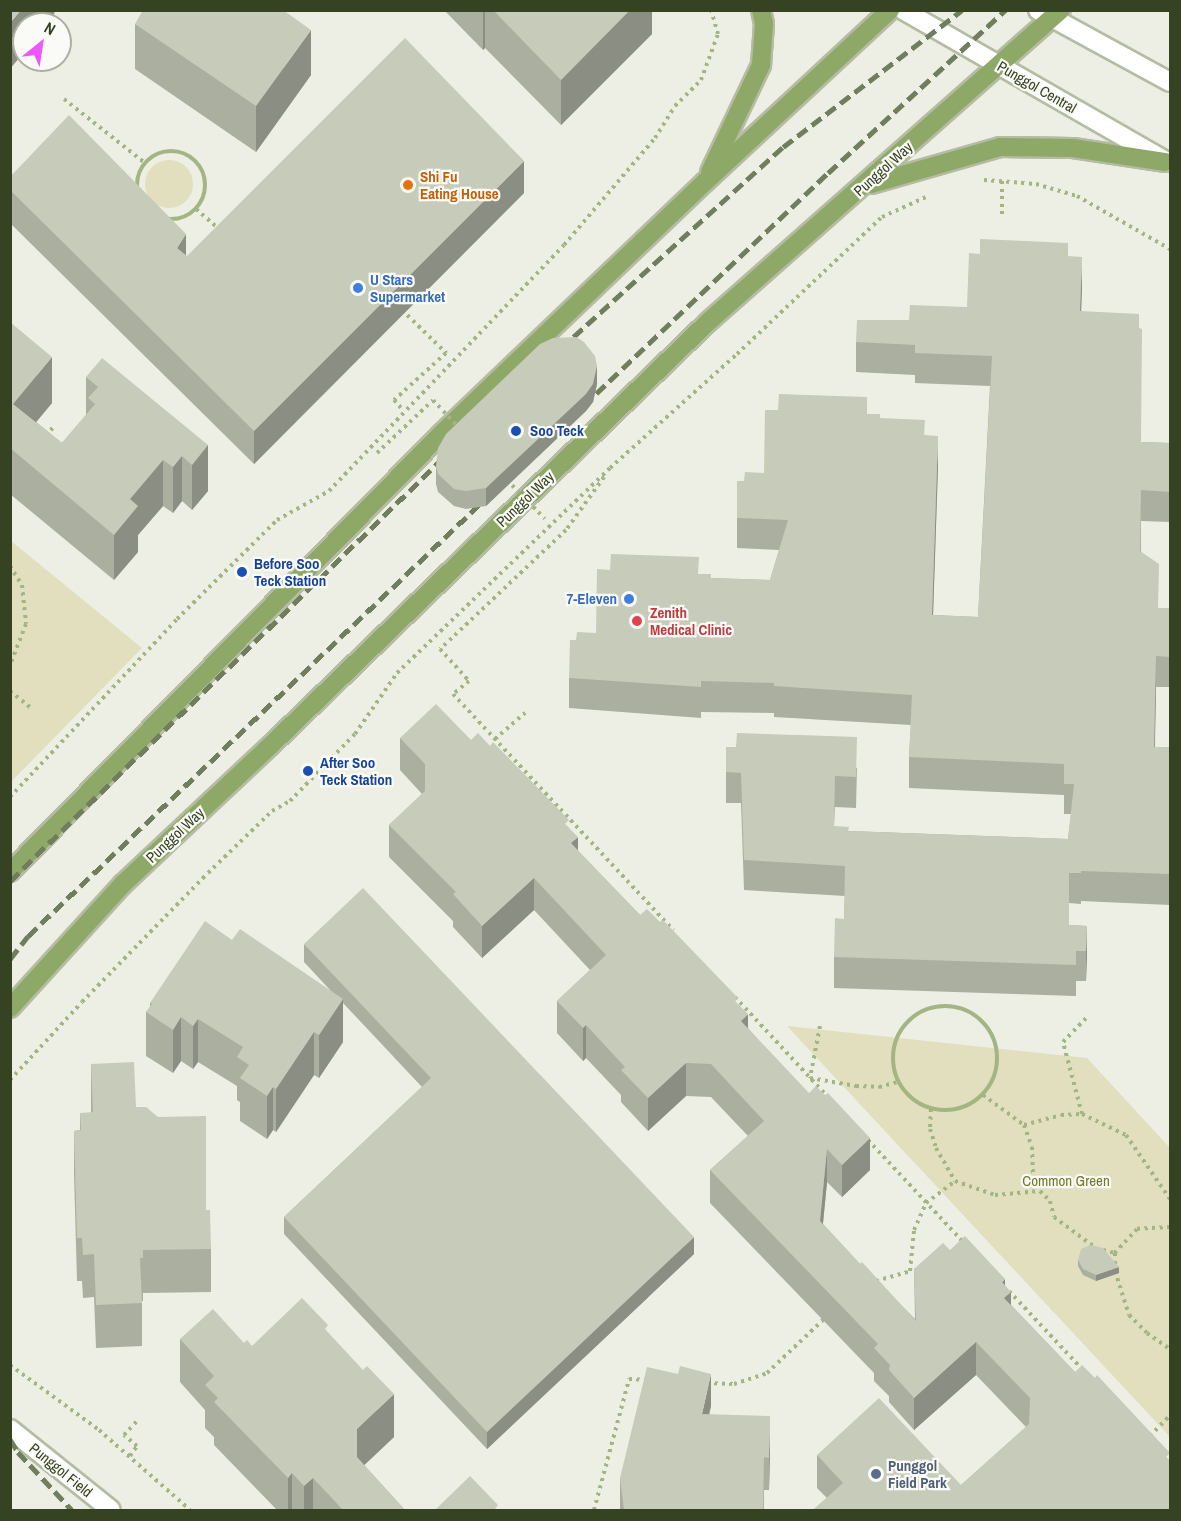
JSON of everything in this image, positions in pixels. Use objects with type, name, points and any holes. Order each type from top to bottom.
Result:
[{"type":"main road","points":[[705,182],[761,65],[765,24],[761,10]]},
{"type":"main road","points":[[10,872],[440,435],[705,182],[890,10]]},
{"type":"main road","name":"Punggol Central","points":[[903,10],[1168,163]]},
{"type":"main road","points":[[1050,13],[1170,82]]},
{"type":"main road","name":"Punggol Way","points":[[10,1008],[123,884],[270,746],[708,322],[865,186],[998,65],[1050,13]]},
{"type":"main road","points":[[865,186],[1000,147],[1073,148],[1168,163]]},
{"type":"main road","name":"Punggol Field","points":[[10,1429],[111,1510]]},
{"type":"path","points":[[10,797],[177,619],[277,520],[329,491],[404,411],[476,340],[564,245],[656,138],[675,106],[701,80],[718,34],[711,10]]},
{"type":"path","points":[[64,99],[144,163]]},
{"type":"path","points":[[174,151],[194,160],[204,178],[205,189],[196,209],[186,216],[164,218],[144,206],[138,196],[136,184],[144,163],[163,152],[174,151]]},
{"type":"path","points":[[974,179],[1036,184],[1077,196],[1170,249]]},
{"type":"path","points":[[1002,181],[1002,218]]},
{"type":"path","points":[[10,1080],[82,1002],[208,873],[272,811],[290,801],[346,742],[397,673],[610,468],[737,354],[882,217],[936,193]]},
{"type":"path","points":[[196,209],[226,236]]},
{"type":"path","points":[[396,305],[446,353],[394,400],[404,411]]},
{"type":"path","points":[[377,453],[433,400],[465,434]]},
{"type":"path","points":[[40,444],[55,425]]},
{"type":"path","points":[[605,461],[610,468]]},
{"type":"path","points":[[610,468],[566,530],[440,649],[469,681],[453,694],[681,939]]},
{"type":"path","points":[[505,477],[545,519]]},
{"type":"path","points":[[10,566],[22,585],[26,624],[10,665]]},
{"type":"path","points":[[10,691],[32,709]]},
{"type":"path","points":[[495,739],[525,713]]},
{"type":"path","points":[[729,991],[833,1103]]},
{"type":"path","points":[[937,1006],[953,1006],[969,1012],[982,1022],[994,1042],[997,1067],[992,1082],[983,1095],[959,1109],[932,1109],[918,1103],[898,1082],[893,1066],[893,1049],[898,1034],[908,1021],[921,1011],[937,1006]]},
{"type":"path","points":[[1082,1114],[1063,1042],[1088,1016]]},
{"type":"path","points":[[810,1078],[820,1026]]},
{"type":"path","points":[[810,1078],[856,1086],[879,1087],[898,1082]]},
{"type":"path","points":[[983,1095],[1024,1125],[1032,1147],[1033,1178],[1040,1191],[1050,1201],[1054,1217],[1072,1228],[1086,1243],[1115,1253]]},
{"type":"path","points":[[932,1109],[930,1129],[936,1148],[943,1165],[955,1181],[995,1195],[1040,1191]]},
{"type":"path","points":[[1024,1125],[1061,1115],[1082,1114],[1126,1135],[1170,1199]]},
{"type":"path","points":[[864,1136],[967,1247]]},
{"type":"path","points":[[869,1283],[910,1271],[914,1230],[926,1203],[955,1181]]},
{"type":"path","points":[[1170,1227],[1137,1229],[1115,1253],[1115,1271],[1129,1315],[1147,1333],[1170,1350]]},
{"type":"path","points":[[1008,1290],[1090,1378]]},
{"type":"path","points":[[699,1383],[735,1384],[767,1373],[826,1318]]},
{"type":"path","points":[[10,1365],[130,1456],[190,1510]]},
{"type":"path","points":[[594,1510],[629,1379],[652,1380]]},
{"type":"path","points":[[1147,1439],[1170,1415]]},
{"type":"path","points":[[130,1456],[137,1446],[124,1435],[137,1421]]},
{"type":"green space","points":[[164,160],[174,160],[186,167],[193,179],[193,189],[186,201],[174,208],[164,208],[149,197],[145,189],[145,179],[156,164]]},
{"type":"green space","points":[[11,541],[142,648],[11,782]]},
{"type":"green space","name":"Common Green","points":[[787,1026],[1087,1058],[1170,1148],[1170,1437]]},
{"type":"building","points":[[10,10],[21,10],[12,12],[10,23]]},
{"type":"building","points":[[143,10],[283,10],[311,30],[256,106],[135,24]]},
{"type":"building","points":[[493,10],[630,10],[561,80]]},
{"type":"building","points":[[405,38],[524,161],[254,431],[10,190],[10,177],[69,115],[186,234],[177,248],[187,256]]},
{"type":"building","points":[[980,239],[1068,243],[1068,256],[1082,257],[1080,311],[1139,314],[1139,328],[1142,329],[1141,442],[1170,443],[1170,492],[1141,490],[1140,551],[1159,564],[1158,608],[1170,608],[1170,657],[1156,656],[1154,747],[1170,747],[1170,874],[1081,871],[1081,873],[1069,873],[1069,925],[1087,926],[1086,951],[1076,951],[1076,965],[834,957],[835,918],[844,919],[845,866],[744,860],[741,773],[726,772],[726,747],[736,747],[737,733],[857,737],[856,777],[835,776],[834,826],[849,827],[848,831],[1068,839],[1074,784],[1064,784],[1064,764],[909,757],[912,695],[774,686],[774,683],[701,681],[701,687],[569,678],[570,640],[576,640],[577,632],[596,633],[597,569],[610,570],[611,554],[699,557],[698,574],[711,574],[711,578],[770,580],[788,520],[737,518],[737,481],[744,481],[745,472],[764,473],[765,410],[778,410],[779,394],[867,397],[867,414],[880,414],[880,418],[925,420],[924,435],[938,436],[932,615],[978,617],[992,356],[915,353],[915,345],[856,342],[857,320],[909,320],[910,305],[967,307],[969,253],[980,254]]},
{"type":"building","points":[[10,322],[52,357],[13,404],[62,443],[95,404],[88,398],[98,387],[86,377],[102,358],[208,445],[192,465],[182,456],[173,467],[163,460],[130,499],[138,506],[114,535],[10,448]]},
{"type":"building","name":"Soo Teck","points":[[576,337],[584,342],[595,356],[597,366],[593,384],[586,394],[486,488],[466,491],[454,489],[438,474],[436,466],[438,448],[446,434],[540,344],[553,338]]},
{"type":"building","points":[[436,704],[471,740],[478,733],[490,746],[493,742],[569,820],[565,824],[578,837],[571,843],[640,915],[647,909],[660,922],[663,920],[738,998],[735,1001],[748,1014],[741,1021],[809,1093],[816,1086],[825,1095],[828,1093],[870,1138],[842,1165],[827,1149],[820,1221],[860,1264],[862,1262],[916,1321],[914,1269],[943,1243],[950,1250],[965,1236],[1005,1279],[1002,1282],[1011,1292],[1004,1298],[1075,1372],[1082,1365],[1095,1378],[1097,1375],[1170,1453],[1166,1457],[1170,1461],[1170,1510],[813,1510],[843,1483],[817,1455],[879,1398],[961,1485],[1029,1424],[1030,1398],[976,1342],[914,1398],[889,1370],[890,1365],[874,1348],[878,1344],[710,1170],[764,1121],[711,1064],[686,1063],[648,1098],[621,1070],[625,1067],[586,1025],[583,1028],[557,1001],[606,955],[534,878],[482,926],[453,894],[456,892],[389,825],[425,791],[425,764],[400,738]]},
{"type":"building","points":[[363,888],[694,1237],[487,1432],[284,1217],[431,1078],[304,944]]},
{"type":"building","points":[[205,921],[232,940],[240,929],[343,999],[319,1035],[314,1032],[276,1089],[273,1087],[267,1096],[240,1078],[249,1065],[237,1057],[243,1047],[198,1019],[193,1026],[181,1017],[173,1030],[146,1012]]},
{"type":"building","points":[[134,1062],[136,1107],[146,1107],[158,1117],[206,1116],[206,1210],[210,1210],[211,1249],[143,1250],[143,1258],[140,1258],[142,1303],[96,1305],[94,1254],[83,1255],[82,1238],[77,1238],[74,1131],[81,1130],[80,1113],[93,1112],[91,1064]]},
{"type":"building","points":[[1091,1245],[1103,1248],[1119,1267],[1096,1275],[1083,1269],[1078,1260],[1081,1249]]},
{"type":"building","points":[[302,1298],[328,1325],[325,1329],[363,1370],[367,1366],[394,1394],[357,1429],[357,1457],[405,1510],[343,1510],[313,1478],[304,1486],[292,1473],[288,1478],[214,1402],[218,1398],[205,1385],[214,1376],[180,1339],[213,1309],[244,1343],[247,1340],[252,1346]]},
{"type":"building","points":[[680,1366],[711,1374],[702,1414],[770,1416],[769,1458],[764,1457],[763,1510],[624,1510],[620,1478],[647,1367],[678,1374]]},
{"type":"building","points":[[470,1476],[498,1505],[496,1510],[435,1510]]},
{"type":"railway","points":[[560,349],[783,147],[962,10]]},
{"type":"railway","points":[[583,406],[828,173],[1005,10]]},
{"type":"railway","points":[[10,881],[448,453]]},
{"type":"railway","points":[[10,959],[28,936],[487,497]]},
{"type":"railway","points":[[10,1439],[18,1452],[72,1510]]},
{"type":"place","name":"Shi Fu Eating House","points":[[408,185]]},
{"type":"place","name":"U Stars Supermarket","points":[[358,288]]},
{"type":"place","name":"Soo Teck","points":[[516,431]]},
{"type":"place","name":"Before Soo Teck Station","points":[[242,572]]},
{"type":"place","name":"7-Eleven","points":[[629,599]]},
{"type":"place","name":"Zenith Medical Clinic","points":[[637,621]]},
{"type":"place","name":"After Soo Teck Station","points":[[308,771]]},
{"type":"place","name":"Punggol Field Park","points":[[876,1474]]}]
